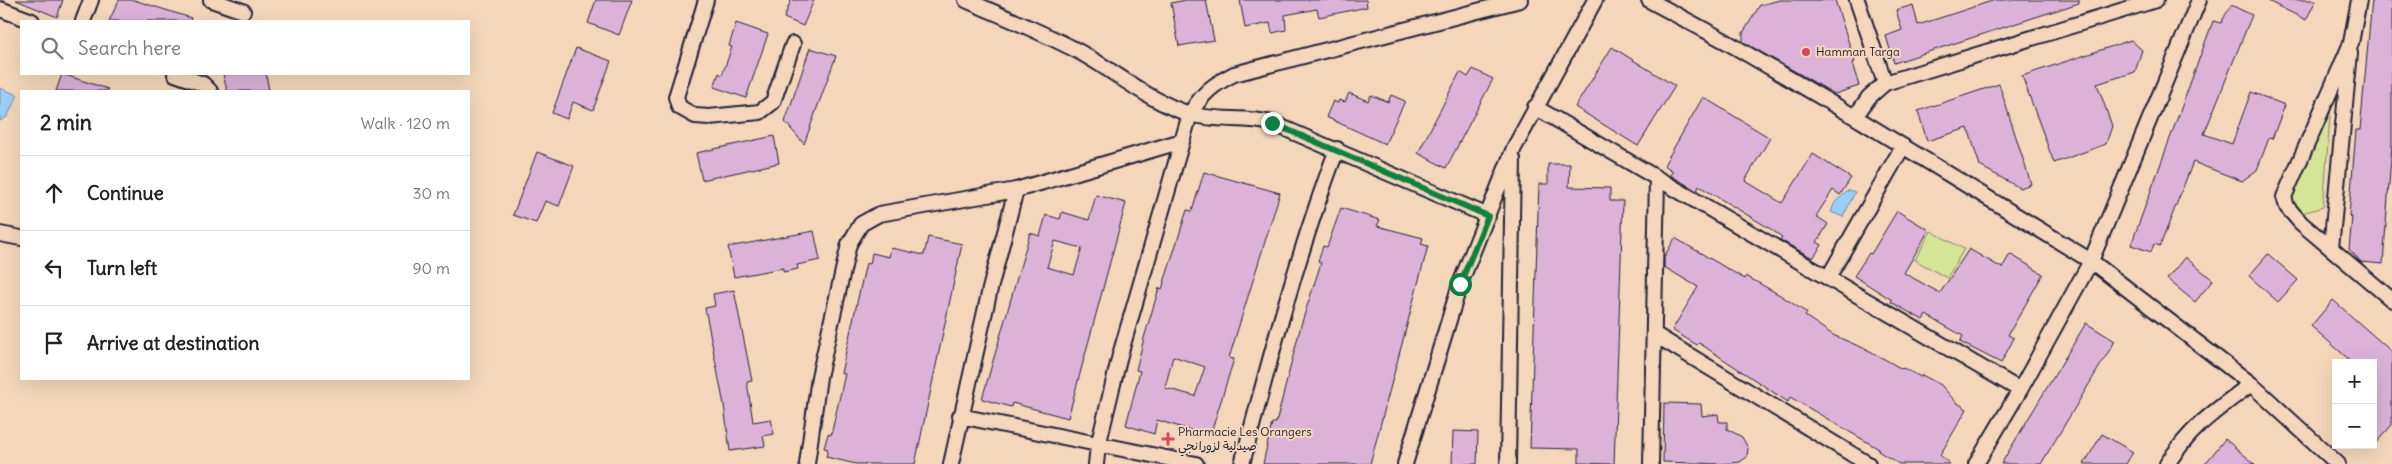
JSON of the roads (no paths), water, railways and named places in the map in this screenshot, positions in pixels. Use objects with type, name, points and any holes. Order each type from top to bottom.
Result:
[{"type":"street","points":[[83,20],[91,0]]},
{"type":"street","points":[[212,0],[243,11]]},
{"type":"street","points":[[706,0],[676,97],[679,107],[685,111],[695,116],[709,117],[760,112],[773,102],[793,44]]},
{"type":"street","points":[[966,0],[1073,48],[1119,75],[1152,98],[1190,114],[1216,118],[1259,119],[1337,149],[1488,216]]},
{"type":"street","points":[[1096,464],[1098,446],[1120,355],[1190,114],[1200,97],[1214,84],[1234,74],[1520,0]]},
{"type":"street","points":[[1405,464],[1460,284],[1514,148],[1595,0]]},
{"type":"street","points":[[1649,0],[1726,41],[1855,117],[2091,261],[2251,384],[2338,464]]},
{"type":"street","points":[[1857,0],[1885,83]]},
{"type":"street","points":[[1855,117],[1869,97],[1885,83],[2156,0]]},
{"type":"street","points":[[1976,464],[2020,390],[2091,261],[2199,0]]},
{"type":"street","points":[[2331,248],[2351,42],[2359,0]]},
{"type":"street","points":[[0,9],[29,20]]},
{"type":"street","points":[[2351,42],[2284,197],[2292,214],[2392,300]]},
{"type":"street","points":[[178,75],[203,84],[209,90]]},
{"type":"street","points":[[1536,107],[2020,390]]},
{"type":"street","points":[[807,464],[819,377],[832,312],[849,244],[855,232],[866,220],[879,214],[1016,190],[1182,141]]},
{"type":"street","points":[[1828,278],[1903,146]]},
{"type":"street","points":[[1508,464],[1514,148]]},
{"type":"street","points":[[1242,464],[1268,363],[1318,200],[1337,149]]},
{"type":"street","points":[[1651,464],[1657,178]]},
{"type":"street","points":[[951,464],[960,416],[990,289],[1016,190]]},
{"type":"street","points":[[0,234],[20,238]]},
{"type":"street","points":[[1654,334],[1868,464]]},
{"type":"street","points":[[2167,464],[2185,437],[2201,421],[2251,384]]},
{"type":"street","points":[[960,416],[1098,446],[1196,464]]},
{"type":"water","points":[[0,88],[18,95],[7,117],[0,121]]},
{"type":"water","points":[[1849,190],[1855,192],[1843,217],[1831,212],[1835,202]]},
{"type":"place","name":"Hamman Targa","points":[[1806,52]]},
{"type":"place","name":"Pharmacie Les Orangers صيدلية لزورانجي","points":[[1168,439]]}]
